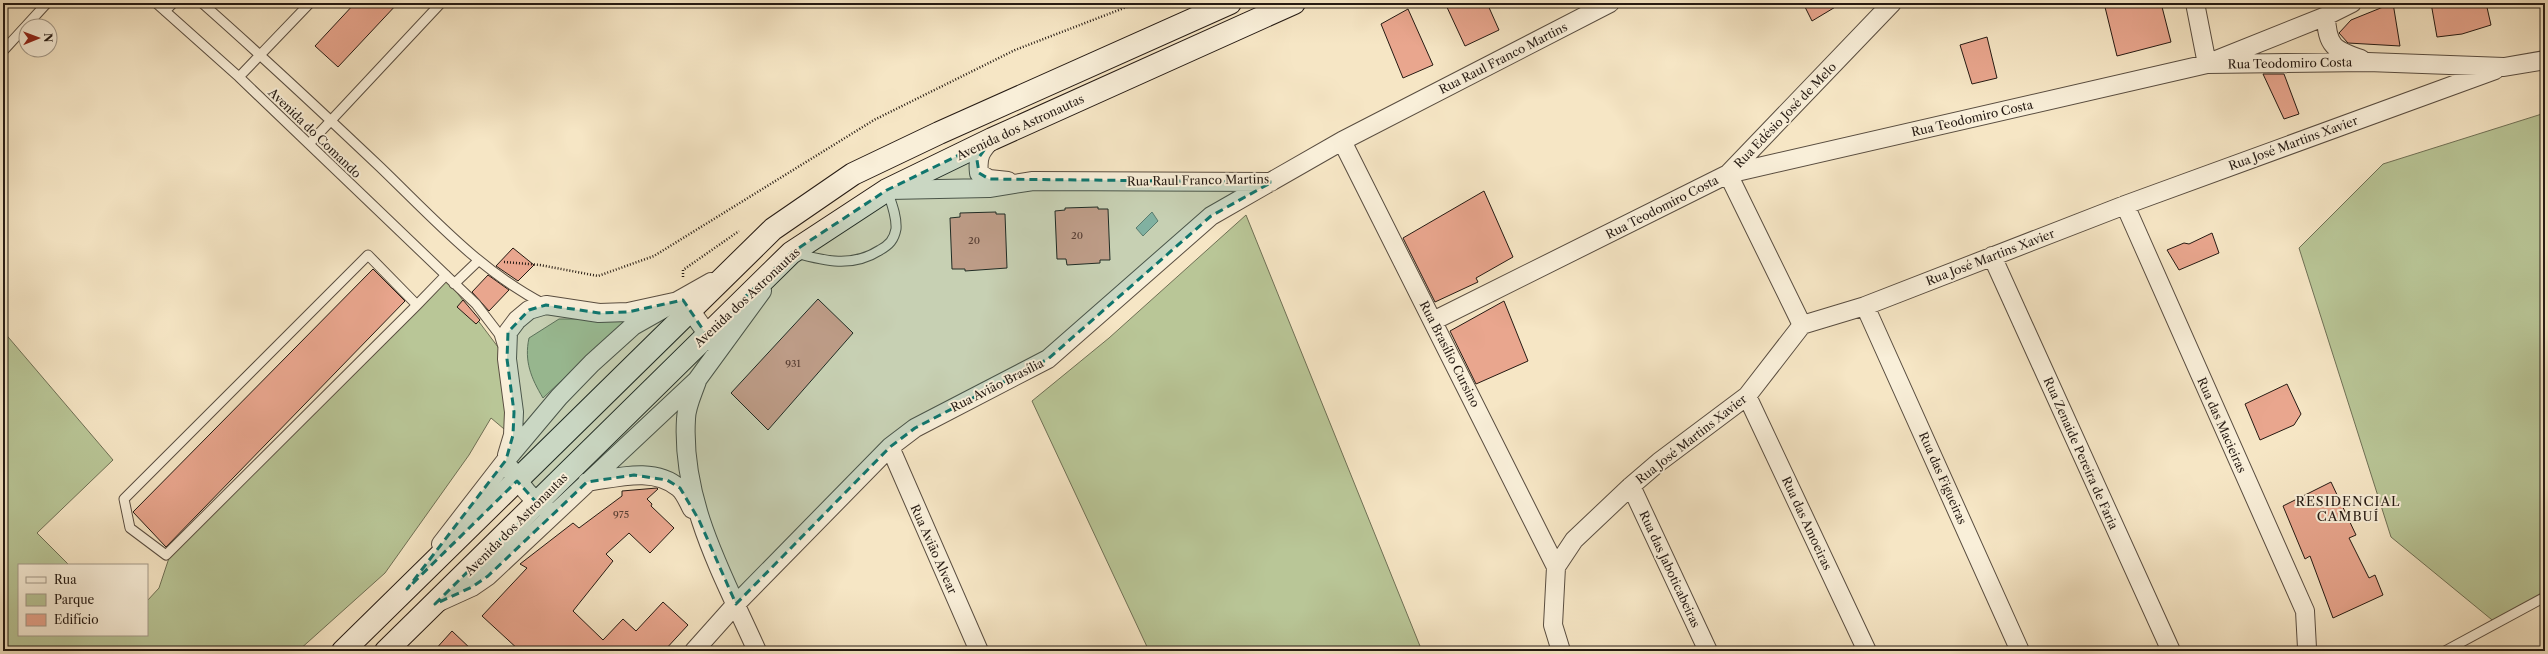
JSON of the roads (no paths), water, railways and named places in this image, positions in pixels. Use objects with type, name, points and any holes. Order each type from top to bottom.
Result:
[{"type":"main road","points":[[343,651],[517,481],[686,304],[728,271],[773,229],[853,174],[939,132],[1230,3]]},
{"type":"main road","name":"Avenida dos Astronautas","points":[[386,651],[435,604],[545,509],[712,342],[791,253],[887,190],[992,139],[1294,3]]},
{"type":"street","name":"Rua Raul Franco Martins","points":[[887,190],[989,188],[1033,181],[1272,182],[1342,141],[1610,3]]},
{"type":"street","name":"Rua Edésio José de Melo","points":[[1802,325],[1728,174],[1892,3]]},
{"type":"street","points":[[2195,3],[2207,64],[2326,16],[2352,3]]},
{"type":"street","points":[[2326,16],[2327,34],[2332,45],[2346,54],[2368,62]]},
{"type":"street","name":"Rua Teodomiro Costa","points":[[1433,321],[1728,174],[2207,64],[2368,62],[2504,66],[2545,60]]},
{"type":"street","name":"Rua José Martins Xavier","points":[[1556,567],[1574,540],[1631,486],[1658,462],[1747,396],[1802,325],[1865,306],[2124,204],[2504,66]]},
{"type":"street","points":[[992,139],[980,152],[977,160],[979,172],[988,179],[1033,181]]},
{"type":"street","name":"Rua Brasílio Cursino","points":[[1342,141],[1556,567]]},
{"type":"street","name":"Rua Avião Brasília","points":[[694,651],[736,604],[890,447],[915,428],[1048,359],[1211,216],[1272,182]]},
{"type":"street","name":"Rua das Macieiras","points":[[2124,204],[2305,611],[2307,648]]},
{"type":"street","name":"Rua Zenaide Pereira de Faria","points":[[1992,256],[2171,651]]},
{"type":"street","points":[[686,304],[712,342],[697,380],[686,418],[688,466],[699,520]]},
{"type":"street","points":[[686,304],[628,312],[599,313],[546,305],[529,310],[517,320],[508,332],[507,359],[514,412],[513,435],[506,460],[517,481],[545,509],[587,482],[697,380]]},
{"type":"street","points":[[407,589],[506,460],[559,397],[633,326],[686,304]]},
{"type":"street","name":"Rua das Figueiras","points":[[1865,306],[2020,651]]},
{"type":"street","name":"Rua das Amoeiras","points":[[1747,396],[1867,651]]},
{"type":"street","name":"Rua Avião Alvear","points":[[890,447],[979,651]]},
{"type":"street","points":[[587,482],[634,475],[649,475],[667,480],[680,488],[699,520],[757,651]]},
{"type":"street","name":"Rua das Jaboticabeiras","points":[[1631,486],[1708,651]]},
{"type":"street","points":[[1556,567],[1553,625],[1561,651]]},
{"type":"lane","points":[[3,51],[47,3]]},
{"type":"lane","name":"Avenida do Comando","points":[[156,3],[239,78],[476,304],[499,334],[507,359]]},
{"type":"lane","points":[[165,11],[173,3]]},
{"type":"lane","name":"Avenida do Comando","points":[[202,3],[261,55],[478,261],[519,291],[546,305]]},
{"type":"lane","points":[[239,78],[310,3]]},
{"type":"lane","points":[[309,144],[441,3]]},
{"type":"lane","points":[[791,253],[846,263],[868,258],[890,244],[896,229],[894,211],[887,190]]},
{"type":"lane","points":[[417,305],[368,255],[124,499],[130,528],[166,555],[417,305],[446,275]]},
{"type":"lane","points":[[454,284],[478,261]]},
{"type":"lane","points":[[2445,651],[2545,597]]},
{"type":"district","name":"RESIDENCIAL CAMBUÍ","points":[[2348,508]]}]
